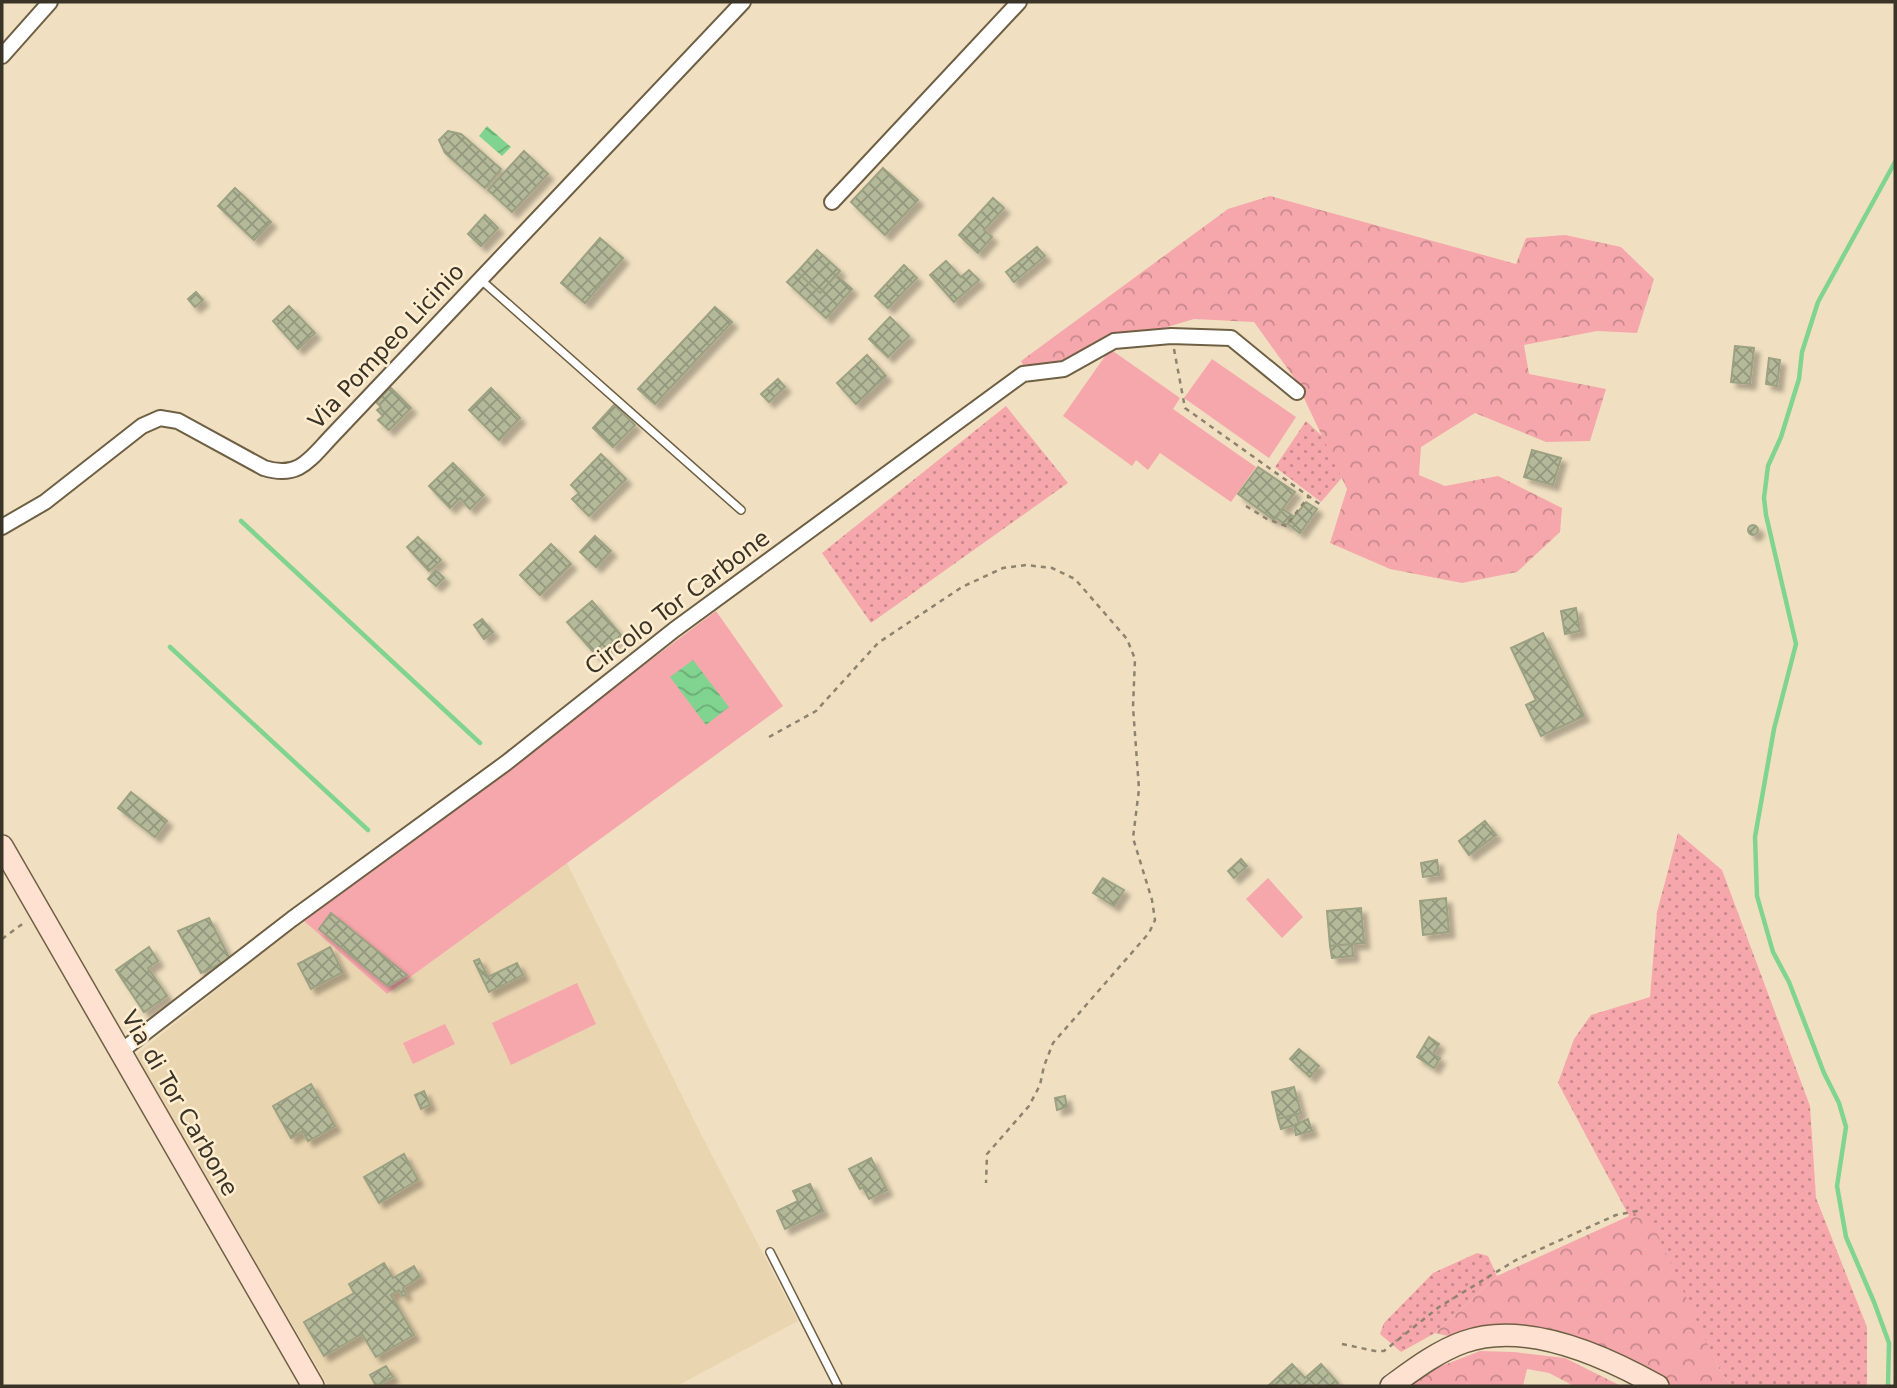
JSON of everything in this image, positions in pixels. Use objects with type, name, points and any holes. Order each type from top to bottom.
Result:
[{"type":"main road","name":"Via di Tor Carbone","points":[[2,846],[313,1386]]},
{"type":"main road","points":[[1391,1386],[1458,1344],[1493,1336],[1541,1340],[1571,1347],[1603,1359],[1658,1386]]},
{"type":"street","points":[[2,56],[50,2]]},
{"type":"street","name":"Via Pompeo Licinio","points":[[2,527],[45,502],[142,426],[160,418],[178,421],[264,468],[287,472],[299,469],[743,2]]},
{"type":"street","points":[[832,202],[1019,2]]},
{"type":"street","name":"Circolo Tor Carbone","points":[[120,1052],[292,919],[506,763],[674,630],[1023,374],[1064,369],[1114,341],[1171,336],[1231,338],[1297,392]]},
{"type":"lane","points":[[480,279],[741,510]]},
{"type":"lane","points":[[770,1252],[838,1386]]},
{"type":"path","points":[[1171,336],[1185,408],[1321,505]]},
{"type":"path","points":[[1246,506],[1266,519],[1286,526],[1308,496]]},
{"type":"path","points":[[769,737],[816,711],[878,643],[962,587],[1003,568],[1026,565],[1052,568],[1075,579],[1127,639],[1135,659],[1133,707],[1139,789],[1133,838],[1152,900],[1155,920],[1149,933],[1053,1043],[1040,1085],[1029,1106],[987,1154],[986,1183]]},
{"type":"path","points":[[2,939],[40,912]]},
{"type":"path","points":[[1342,1344],[1375,1352],[1384,1351],[1439,1307],[1516,1260],[1616,1215],[1642,1210]]},
{"type":"shaded area","points":[[567,863],[701,1134],[798,1321],[677,1386],[328,1386],[136,1055],[303,920],[387,994]]},
{"type":"green space","points":[[1270,196],[1516,264],[1526,238],[1565,235],[1621,247],[1654,279],[1637,333],[1597,331],[1524,345],[1529,374],[1606,389],[1590,441],[1546,442],[1475,413],[1421,447],[1419,475],[1445,486],[1498,476],[1562,508],[1560,532],[1517,572],[1462,583],[1390,569],[1330,543],[1347,489],[1295,379],[1254,322],[1194,319],[1114,343],[1029,377],[1021,361],[1228,209]]},
{"type":"green space","points":[[1110,349],[1180,398],[1173,409],[1256,467],[1231,502],[1160,453],[1148,470],[1136,460],[1132,466],[1063,416]]},
{"type":"green space","points":[[1212,359],[1296,417],[1269,458],[1184,398]]},
{"type":"green space","points":[[1006,406],[1068,483],[871,623],[822,553]]},
{"type":"green space","points":[[1306,421],[1353,465],[1321,502],[1275,467]]},
{"type":"green space","points":[[716,611],[783,706],[387,994],[303,920]]},
{"type":"green space","points":[[1678,833],[1722,870],[1810,1106],[1816,1198],[1867,1327],[1867,1386],[1731,1386],[1718,1367],[1642,1218],[1629,1216],[1558,1083],[1574,1039],[1591,1015],[1650,997],[1657,912]]},
{"type":"green space","points":[[1268,878],[1303,917],[1282,938],[1246,899]]},
{"type":"green space","points":[[577,983],[596,1024],[511,1065],[492,1023]]},
{"type":"green space","points":[[445,1024],[455,1044],[413,1064],[403,1043]]},
{"type":"green space","points":[[1629,1216],[1642,1218],[1654,1227],[1718,1367],[1731,1386],[1668,1386],[1647,1375],[1477,1329],[1448,1336],[1435,1333],[1497,1276]]},
{"type":"green space","points":[[1477,1253],[1488,1256],[1497,1276],[1435,1333],[1401,1352],[1380,1334],[1384,1323],[1433,1273]]},
{"type":"green space","points":[[1480,1351],[1565,1358],[1621,1386],[1574,1386],[1549,1373],[1527,1369],[1523,1386],[1410,1386],[1436,1368]]},
{"type":"water","points":[[487,126],[511,147],[502,156],[479,136]]},
{"type":"water","points":[[693,660],[729,707],[706,725],[670,677]]},
{"type":"building","points":[[448,131],[461,134],[501,169],[485,188],[445,153],[439,140]]},
{"type":"building","points":[[524,151],[548,174],[512,212],[488,190]]},
{"type":"building","points":[[883,168],[918,200],[885,235],[851,202]]},
{"type":"building","points":[[235,188],[271,222],[254,240],[218,206]]},
{"type":"building","points":[[993,198],[1004,208],[984,230],[992,237],[978,253],[959,235]]},
{"type":"building","points":[[485,215],[498,228],[481,246],[468,234]]},
{"type":"building","points":[[600,238],[623,258],[585,303],[561,283]]},
{"type":"building","points":[[1037,247],[1045,256],[1014,282],[1006,272]]},
{"type":"building","points":[[817,250],[840,271],[820,293],[797,272]]},
{"type":"building","points":[[946,261],[961,277],[969,270],[979,280],[954,302],[930,275]]},
{"type":"building","points":[[904,265],[917,278],[888,308],[875,296]]},
{"type":"building","points":[[797,272],[820,293],[836,275],[852,289],[826,318],[787,282]]},
{"type":"building","points":[[196,292],[203,300],[195,307],[188,299]]},
{"type":"building","points":[[289,306],[315,333],[298,349],[273,321]]},
{"type":"building","points":[[715,307],[732,322],[655,404],[638,389]]},
{"type":"building","points":[[890,317],[909,336],[888,357],[869,339]]},
{"type":"building","points":[[1735,346],[1754,348],[1750,384],[1731,382]]},
{"type":"building","points":[[867,355],[886,376],[856,404],[837,383]]},
{"type":"building","points":[[1769,358],[1780,360],[1777,386],[1766,384]]},
{"type":"building","points":[[778,379],[785,387],[769,402],[761,394]]},
{"type":"building","points":[[390,387],[411,408],[389,430],[378,420],[383,416],[377,410],[381,407],[376,402]]},
{"type":"building","points":[[491,388],[520,418],[499,440],[469,410]]},
{"type":"building","points":[[614,405],[635,425],[613,447],[593,428]]},
{"type":"building","points":[[1532,450],[1561,458],[1553,485],[1524,477]]},
{"type":"building","points":[[601,454],[626,479],[589,516],[572,499],[579,493],[571,485]]},
{"type":"building","points":[[453,463],[484,495],[470,509],[460,498],[450,508],[429,486]]},
{"type":"building","points":[[1258,467],[1295,492],[1274,520],[1238,494]]},
{"type":"building","points":[[1306,502],[1317,509],[1300,533],[1288,524]]},
{"type":"building","points":[[1283,509],[1293,516],[1286,525],[1276,518]]},
{"type":"building","points":[[1753,525],[1757,526],[1757,534],[1753,535],[1749,534],[1748,530],[1749,526]]},
{"type":"building","points":[[595,536],[611,551],[596,567],[580,552]]},
{"type":"building","points":[[418,537],[441,560],[429,571],[407,547]]},
{"type":"building","points":[[551,544],[571,564],[540,595],[520,575]]},
{"type":"building","points":[[436,570],[444,578],[436,586],[428,579]]},
{"type":"building","points":[[592,601],[621,635],[597,656],[567,622]]},
{"type":"building","points":[[1576,608],[1580,631],[1565,634],[1561,611]]},
{"type":"building","points":[[482,619],[493,632],[484,639],[474,625]]},
{"type":"building","points":[[1543,633],[1584,716],[1541,736],[1526,705],[1536,700],[1511,648]]},
{"type":"building","points":[[131,792],[167,821],[155,837],[118,808]]},
{"type":"building","points":[[1485,821],[1496,835],[1469,855],[1459,841]]},
{"type":"building","points":[[1241,859],[1247,866],[1234,878],[1228,871]]},
{"type":"building","points":[[1437,860],[1439,875],[1423,877],[1421,863]]},
{"type":"building","points":[[1103,878],[1124,890],[1114,906],[1093,893]]},
{"type":"building","points":[[1446,898],[1449,932],[1423,935],[1420,901]]},
{"type":"building","points":[[1361,908],[1364,943],[1330,946],[1327,911]]},
{"type":"building","points":[[331,913],[407,975],[388,986],[319,929]]},
{"type":"building","points":[[209,918],[230,959],[201,973],[178,931]]},
{"type":"building","points":[[1352,944],[1353,956],[1332,958],[1330,946]]},
{"type":"building","points":[[149,947],[158,961],[148,968],[167,996],[144,1012],[116,970]]},
{"type":"building","points":[[330,947],[343,972],[311,989],[298,964]]},
{"type":"building","points":[[479,959],[488,977],[517,963],[523,975],[489,992],[474,961]]},
{"type":"building","points":[[1429,1037],[1439,1044],[1433,1054],[1440,1058],[1434,1068],[1417,1057]]},
{"type":"building","points":[[1299,1049],[1319,1066],[1310,1077],[1290,1059]]},
{"type":"building","points":[[311,1084],[335,1126],[308,1141],[303,1131],[291,1138],[273,1106]]},
{"type":"building","points":[[1294,1087],[1301,1113],[1278,1119],[1272,1092]]},
{"type":"building","points":[[424,1091],[430,1105],[421,1109],[415,1095]]},
{"type":"building","points":[[1065,1096],[1067,1107],[1057,1110],[1055,1098]]},
{"type":"building","points":[[1296,1114],[1299,1124],[1281,1129],[1278,1119]]},
{"type":"building","points":[[1308,1119],[1312,1131],[1296,1135],[1294,1125]]},
{"type":"building","points":[[404,1154],[418,1180],[379,1203],[364,1177]]},
{"type":"building","points":[[871,1158],[887,1190],[869,1199],[849,1169]]},
{"type":"building","points":[[810,1184],[823,1211],[785,1229],[777,1211],[798,1201],[793,1191]]},
{"type":"building","points":[[384,1263],[393,1278],[414,1266],[420,1277],[403,1288],[406,1294],[403,1296],[399,1290],[391,1295],[414,1335],[376,1357],[362,1334],[324,1356],[304,1322],[354,1293],[349,1284]]},
{"type":"building","points":[[1292,1364],[1305,1378],[1321,1364],[1338,1383],[1334,1386],[1268,1386]]},
{"type":"building","points":[[386,1366],[393,1377],[376,1386],[370,1375]]},
{"type":"waterway","points":[[1888,1386],[1889,1343],[1846,1237],[1837,1186],[1846,1127],[1839,1103],[1824,1073],[1789,982],[1773,952],[1757,896],[1755,837],[1774,729],[1796,644],[1766,515],[1764,498],[1768,466],[1781,437],[1799,379],[1802,352],[1818,302],[1895,162]]},
{"type":"waterway","points":[[241,521],[480,743]]},
{"type":"waterway","points":[[170,647],[368,830]]}]
